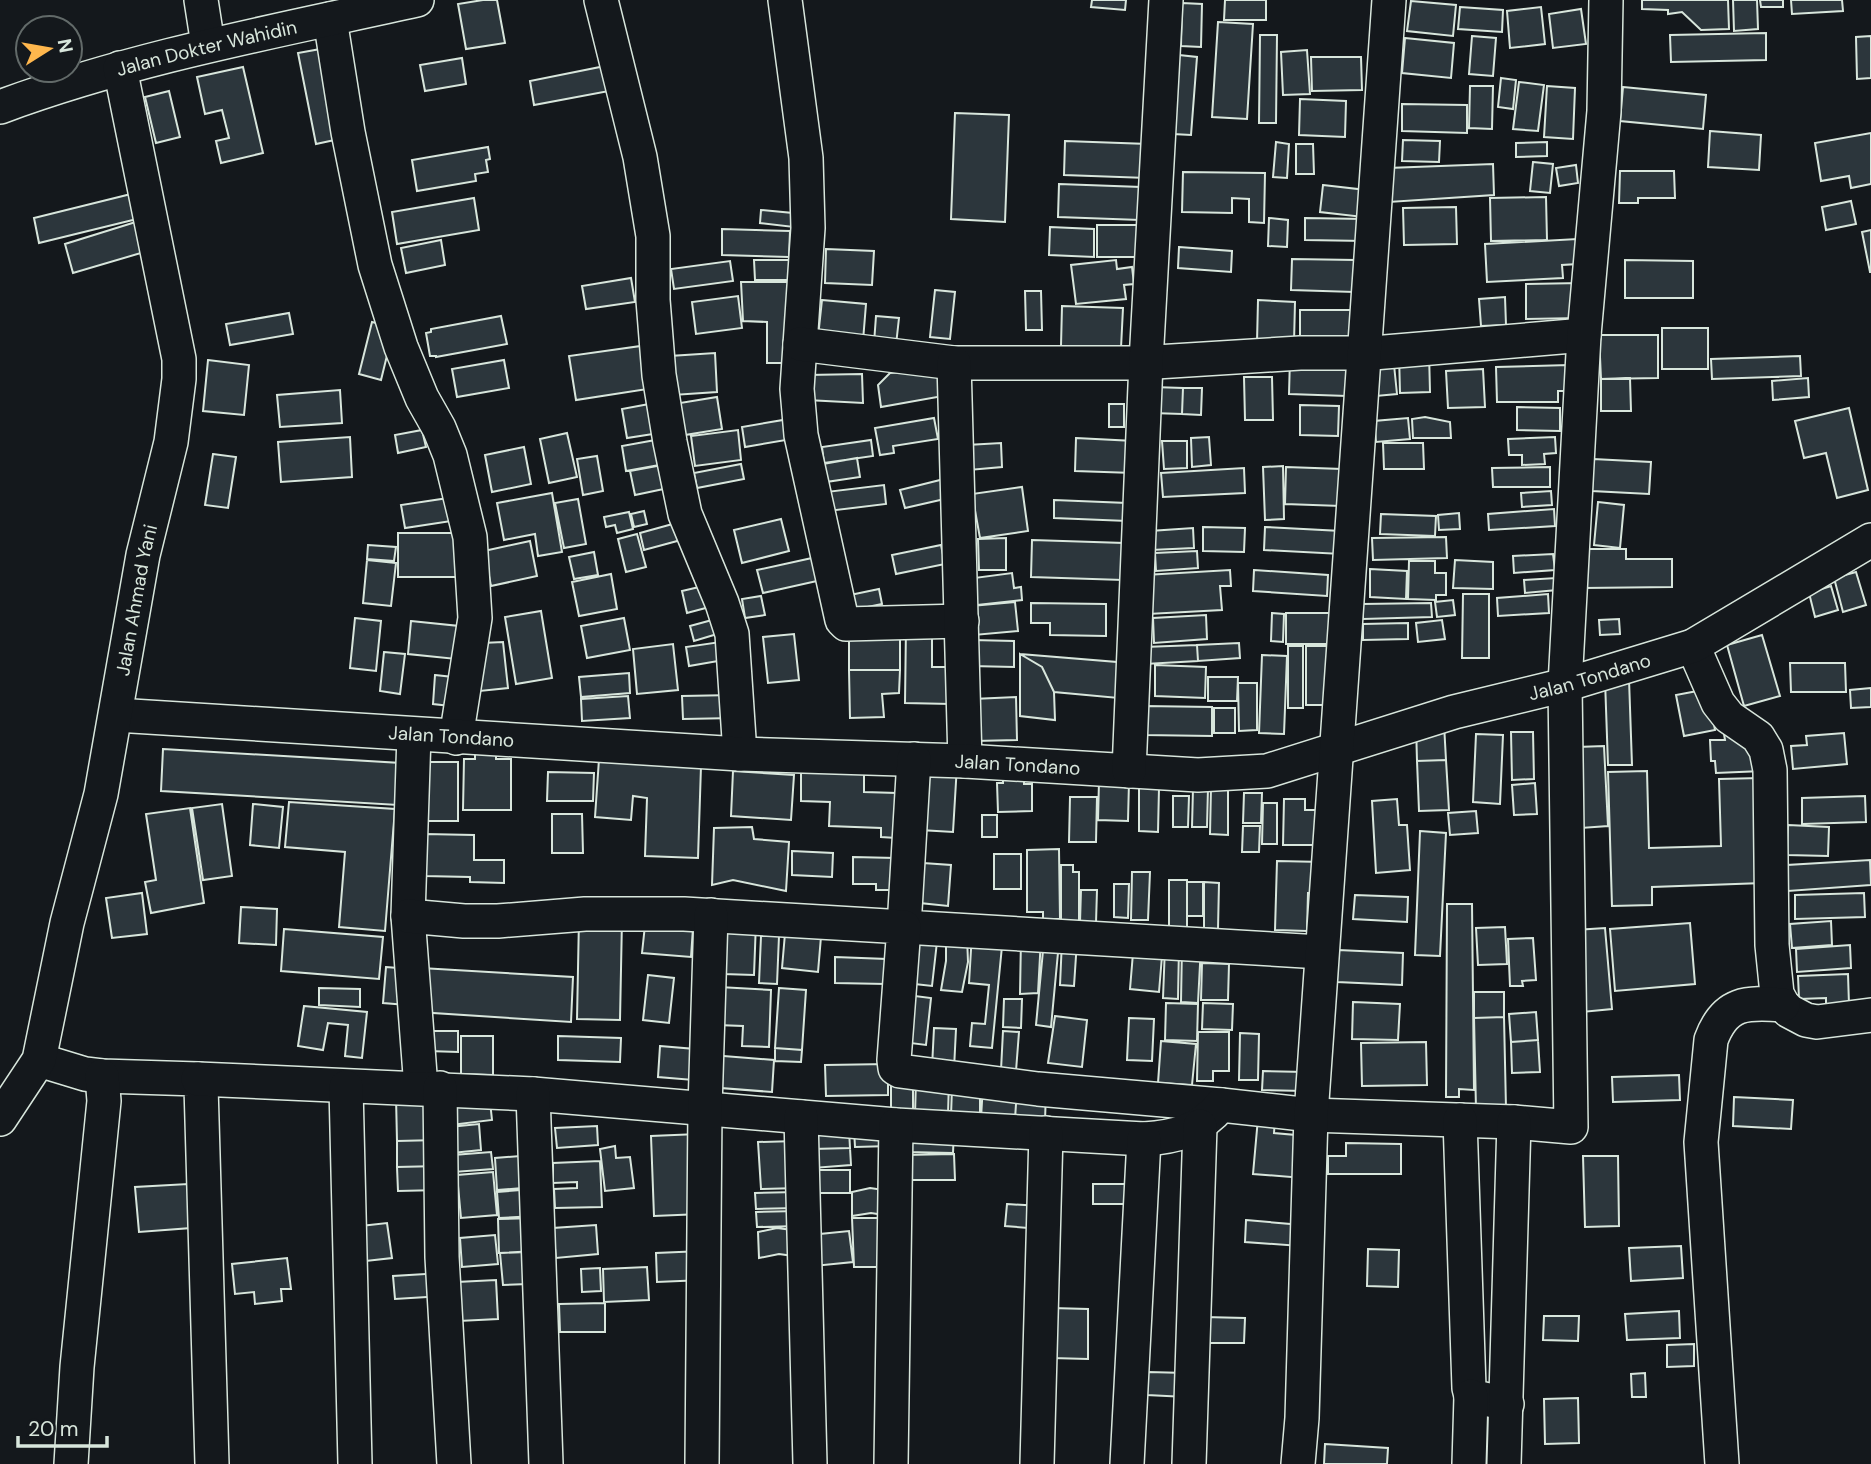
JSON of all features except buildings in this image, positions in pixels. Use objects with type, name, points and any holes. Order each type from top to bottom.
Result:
[{"type":"street","points":[[201,0],[208,45]]},
{"type":"street","name":"Jalan Dokter Wahidin","points":[[0,107],[120,68],[208,45],[416,0]]},
{"type":"street","points":[[601,0],[640,157],[653,236],[653,300],[659,374],[670,442],[685,514],[732,634],[740,754]]},
{"type":"street","points":[[785,0],[806,158],[808,228],[797,389],[801,435],[844,622],[962,621]]},
{"type":"street","points":[[1129,771],[1146,362],[1166,0]]},
{"type":"street","points":[[1298,1464],[1302,1418],[1311,1115],[1321,952],[1389,0]]},
{"type":"street","points":[[914,759],[894,1060],[895,1068],[900,1071],[1038,1088],[1210,1116],[1311,1115],[1514,1122],[1571,1127],[1565,685],[1584,335],[1604,111],[1606,0]]},
{"type":"street","points":[[330,19],[348,132],[375,265],[401,347],[450,455],[470,537],[475,618],[456,738]]},
{"type":"street","name":"Jalan Ahmad Yani","points":[[0,1119],[71,1069],[66,923],[101,794],[143,555],[171,442],[179,379],[179,359],[120,68]]},
{"type":"street","points":[[800,344],[954,363],[1146,362],[1365,352],[1584,335]]},
{"type":"street","points":[[954,363],[965,761]]},
{"type":"street","name":"Jalan Tondano","points":[[116,715],[740,754],[965,761],[1198,775],[1267,771],[1454,712],[1565,685],[1693,646],[1871,540]]},
{"type":"street","points":[[1693,646],[1718,704],[1729,717],[1758,737],[1766,750],[1770,770],[1772,945],[1777,994],[1783,1005],[1798,1017],[1817,1022],[1871,1014]]},
{"type":"street","points":[[414,735],[408,916],[431,1088],[454,1464]]},
{"type":"street","points":[[408,916],[498,921],[585,914],[711,915],[1321,952]]},
{"type":"street","points":[[702,1464],[705,1108],[711,915]]},
{"type":"street","points":[[1722,1464],[1701,1142],[1711,1041],[1717,1025],[1726,1014],[1738,1006],[1757,1003],[1783,1005]]},
{"type":"street","points":[[71,1069],[198,1079],[533,1094],[896,1125],[1144,1139],[1160,1138],[1210,1116]]},
{"type":"street","points":[[71,1069],[104,1101],[76,1367],[71,1464]]},
{"type":"street","points":[[198,1079],[201,1086],[212,1464]]},
{"type":"street","points":[[346,1087],[355,1464]]},
{"type":"street","points":[[533,1094],[547,1464]]},
{"type":"street","points":[[1189,1464],[1210,1116]]},
{"type":"street","points":[[801,1117],[810,1464]]},
{"type":"street","points":[[1460,1120],[1468,1377],[1471,1396],[1469,1464]]},
{"type":"street","points":[[1504,1464],[1514,1122]]},
{"type":"street","points":[[891,1464],[896,1125]]},
{"type":"street","points":[[1037,1464],[1046,1133]]},
{"type":"street","points":[[1127,1464],[1144,1139]]},
{"type":"street","points":[[1471,1396],[1507,1404]]}]
